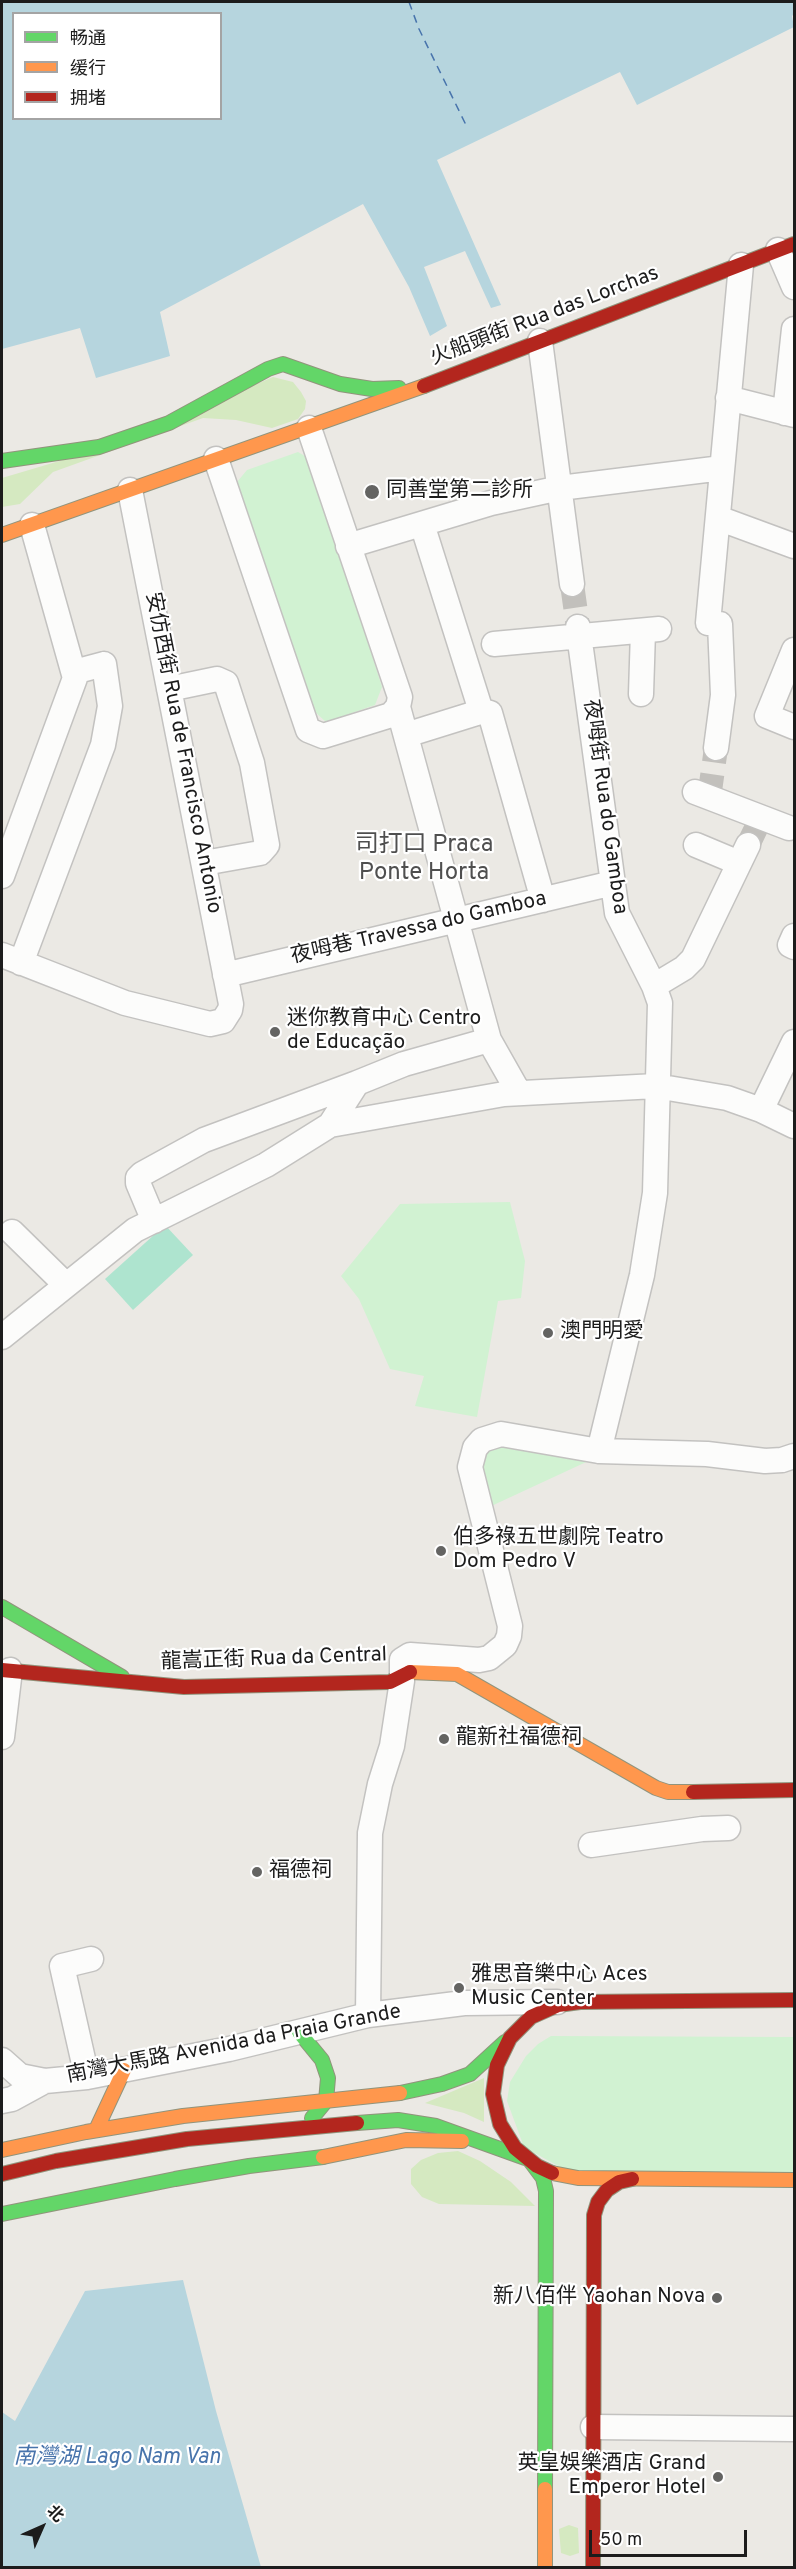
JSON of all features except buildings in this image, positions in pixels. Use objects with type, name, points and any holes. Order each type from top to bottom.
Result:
[{"type":"main road","name":"火船頭街 Rua das Lorchas","points":[[4,534],[216,459],[312,421],[436,382],[786,247]]},
{"type":"main road","points":[[2,461],[99,447],[169,423],[268,369],[283,364],[340,384],[372,389],[405,388],[436,382]]},
{"type":"main road","points":[[304,372],[312,381],[316,392]]},
{"type":"main road","points":[[5,1609],[18,1635]]},
{"type":"main road","points":[[5,1609],[132,1682]]},
{"type":"main road","name":"龍嵩正街 Rua da Central","points":[[10,1665],[132,1682],[195,1687],[390,1682],[412,1671],[457,1674],[656,1788],[668,1792],[795,1790]]},
{"type":"main road","name":"南灣大馬路 Avenida da Praia Grande","points":[[579,2002],[795,2000]]},
{"type":"main road","points":[[2,2150],[96,2130],[230,2110],[414,2091],[442,2084],[470,2074],[525,2022],[543,2010],[579,2002]]},
{"type":"main road","points":[[299,2032],[321,2060],[328,2078],[327,2101],[302,2127]]},
{"type":"main road","points":[[514,2032],[496,2065],[493,2094],[497,2116],[503,2130],[515,2148],[543,2178],[546,2191],[545,2568]]},
{"type":"main road","points":[[96,2130],[124,2070]]},
{"type":"main road","points":[[2,2174],[56,2161],[187,2139],[398,2120],[436,2126],[528,2160],[550,2172],[571,2178],[795,2182]]},
{"type":"main road","points":[[2,2214],[207,2173],[336,2155],[406,2140],[478,2143]]},
{"type":"main road","points":[[593,2568],[594,2215],[598,2202],[612,2186],[632,2179]]},
{"type":"main road","points":[[546,2260],[558,2247]]},
{"type":"main road","points":[[581,2247],[593,2261]]},
{"type":"main road","points":[[546,2550],[552,2560],[560,2565]]},
{"type":"main road","points":[[578,2565],[586,2560],[593,2550]]},
{"type":"street","points":[[786,247],[795,287]]},
{"type":"street","points":[[716,748],[723,695],[720,624],[708,623],[741,265]]},
{"type":"street","points":[[729,398],[790,414],[795,329]]},
{"type":"street","points":[[540,341],[572,584]]},
{"type":"street","points":[[312,421],[348,546],[400,697],[398,707],[489,1040],[519,1093]]},
{"type":"street","points":[[216,459],[308,730],[323,736],[391,715],[398,707]]},
{"type":"street","points":[[348,546],[491,503],[560,488],[722,468]]},
{"type":"street","name":"安仿西街 Rua de Francisco Antonio","points":[[11,959],[125,1003],[210,1024],[223,1021],[231,1004],[130,490]]},
{"type":"street","points":[[718,518],[795,546]]},
{"type":"street","points":[[422,524],[481,711]]},
{"type":"street","points":[[2,876],[75,678],[32,525]]},
{"type":"street","points":[[494,644],[579,632],[651,630],[641,694]]},
{"type":"street","name":"夜呣街 Rua do Gamboa","points":[[579,632],[619,921],[654,986],[660,1003],[656,1086],[656,1193],[642,1275],[599,1451]]},
{"type":"street","points":[[795,650],[767,716],[795,727]]},
{"type":"street","points":[[11,959],[103,745],[110,706],[104,664],[74,672]]},
{"type":"street","points":[[169,689],[217,679],[226,683],[252,763],[267,845],[260,853],[204,863]]},
{"type":"street","points":[[406,735],[481,711],[492,715],[543,900]]},
{"type":"street","points":[[695,792],[789,828]]},
{"type":"street","points":[[654,986],[684,968],[693,959],[744,854],[696,845]]},
{"type":"street","name":"夜呣巷 Travessa do Gamboa","points":[[225,975],[613,883]]},
{"type":"street","points":[[795,936],[790,945],[795,947]]},
{"type":"street","points":[[154,1221],[138,1178],[204,1140],[404,1064],[489,1040]]},
{"type":"street","points":[[761,1110],[795,1042]]},
{"type":"street","points":[[330,1125],[357,1083]]},
{"type":"street","points":[[2,1336],[135,1230],[266,1164],[330,1125],[519,1093],[656,1086],[727,1098],[761,1110],[795,1126]]},
{"type":"street","points":[[12,1232],[66,1285]]},
{"type":"street","points":[[368,2015],[370,1833],[380,1785],[392,1746],[402,1660],[410,1655],[479,1660],[489,1658],[505,1646],[510,1626],[470,1467],[475,1448],[482,1440],[501,1434],[599,1451],[707,1454],[765,1461],[782,1460],[795,1456]]},
{"type":"street","points":[[2,1737],[10,1665]]},
{"type":"street","points":[[688,1792],[689,1831]]},
{"type":"street","points":[[591,1845],[689,1831],[728,1828]]},
{"type":"street","points":[[87,2077],[62,1966],[91,1959]]},
{"type":"street","name":"南灣大馬路 Avenida da Praia Grande","points":[[2,2101],[12,2099],[45,2081],[87,2077],[229,2049],[368,2015],[464,2003],[579,2002]]},
{"type":"street","points":[[2,2060],[20,2076],[45,2081]]},
{"type":"street","points":[[593,2427],[795,2429]]},
{"type":"green space","points":[[273,377],[293,382],[301,392],[306,401],[305,409],[298,419],[272,428],[236,420],[203,418],[53,472],[20,504],[2,507],[2,478],[120,443]]},
{"type":"green space","points":[[298,452],[310,459],[382,687],[375,705],[326,722],[314,711],[237,482],[247,470]]},
{"type":"green space","points":[[510,1202],[525,1261],[521,1298],[498,1301],[477,1417],[415,1406],[424,1376],[390,1369],[359,1299],[341,1276],[400,1204]]},
{"type":"green space","points":[[165,1225],[193,1255],[133,1310],[105,1279]]},
{"type":"green space","points":[[493,1442],[597,1457],[487,1508],[477,1460]]},
{"type":"green space","points":[[551,2036],[794,2037],[794,2188],[592,2185],[524,2147],[507,2101],[510,2082],[526,2056],[538,2044]]},
{"type":"green space","points":[[484,2078],[484,2122],[464,2113],[425,2103]]},
{"type":"green space","points":[[458,2151],[480,2161],[511,2182],[535,2206],[439,2204],[422,2197],[411,2184],[411,2169],[421,2160],[438,2153]]},
{"type":"green space","points":[[569,2525],[578,2528],[579,2553],[570,2556],[561,2553],[559,2529]]},
{"type":"water","points":[[2,2],[794,2],[792,16],[794,27],[637,105],[620,72],[437,160],[501,305],[491,308],[465,251],[424,267],[447,326],[430,336],[409,287],[363,204],[160,312],[170,356],[96,378],[80,328],[2,349]]},
{"type":"water","name":"南灣湖 Lago Nam Van","points":[[183,2280],[216,2411],[261,2567],[2,2567],[2,2412],[15,2421],[85,2291]]},
{"type":"ferry route","points":[[409,2],[419,29],[466,125]]},
{"type":"tunnel","points":[[572,584],[578,627]]},
{"type":"tunnel","points":[[709,798],[716,748]]},
{"type":"tunnel","points":[[748,845],[761,818]]},
{"type":"traffic: fast","points":[[2,461],[99,447],[169,423],[268,369],[283,364],[340,384],[372,389],[399,388]]},
{"type":"traffic: fast","points":[[2,1607],[122,1677]]},
{"type":"traffic: fast","points":[[299,2032],[322,2060],[328,2078],[326,2101],[312,2118]]},
{"type":"traffic: fast","points":[[400,2093],[442,2084],[470,2074],[505,2042]]},
{"type":"traffic: fast","points":[[357,2123],[398,2120],[436,2126],[525,2158]]},
{"type":"traffic: fast","points":[[2,2214],[175,2179],[249,2166],[323,2157]]},
{"type":"traffic: fast","points":[[531,2162],[543,2178],[546,2191],[545,2489]]},
{"type":"traffic: slow","points":[[2,535],[424,386]]},
{"type":"traffic: slow","points":[[410,1672],[457,1674],[656,1788],[668,1792],[693,1792]]},
{"type":"traffic: slow","points":[[96,2130],[124,2070]]},
{"type":"traffic: slow","points":[[2,2150],[86,2132],[183,2116],[400,2093]]},
{"type":"traffic: slow","points":[[323,2157],[406,2140],[462,2141]]},
{"type":"traffic: slow","points":[[552,2173],[578,2178],[794,2180]]},
{"type":"traffic: slow","points":[[545,2489],[545,2568]]},
{"type":"traffic: jam","points":[[424,386],[794,244]]},
{"type":"traffic: jam","points":[[2,1670],[184,1687],[390,1682],[410,1672]]},
{"type":"traffic: jam","points":[[693,1792],[794,1790]]},
{"type":"traffic: jam","points":[[552,2173],[537,2166],[515,2148],[500,2124],[493,2094],[497,2065],[510,2038],[531,2017],[558,2005],[580,2002],[794,2000]]},
{"type":"traffic: jam","points":[[2,2174],[56,2161],[187,2139],[357,2123]]},
{"type":"traffic: jam","points":[[593,2568],[594,2215],[598,2202],[607,2190],[619,2182],[632,2179]]},
{"type":"place","name":"同善堂第二診所","points":[[372,492]]},
{"type":"place","name":"迷你教育中心 Centro de Educação","points":[[275,1032]]},
{"type":"place","name":"澳門明愛","points":[[548,1333]]},
{"type":"place","name":"伯多祿五世劇院 Teatro Dom Pedro V","points":[[441,1551]]},
{"type":"place","name":"龍新社福德祠","points":[[444,1739]]},
{"type":"place","name":"福德祠","points":[[257,1872]]},
{"type":"place","name":"雅思音樂中心 Aces Music Center","points":[[459,1988]]},
{"type":"place","name":"新八佰伴 Yaohan Nova","points":[[717,2298]]},
{"type":"place","name":"英皇娛樂酒店 Grand Emperor Hotel","points":[[718,2477]]},
{"type":"district","name":"司打口 Praca Ponte Horta","points":[[424,860]]}]
